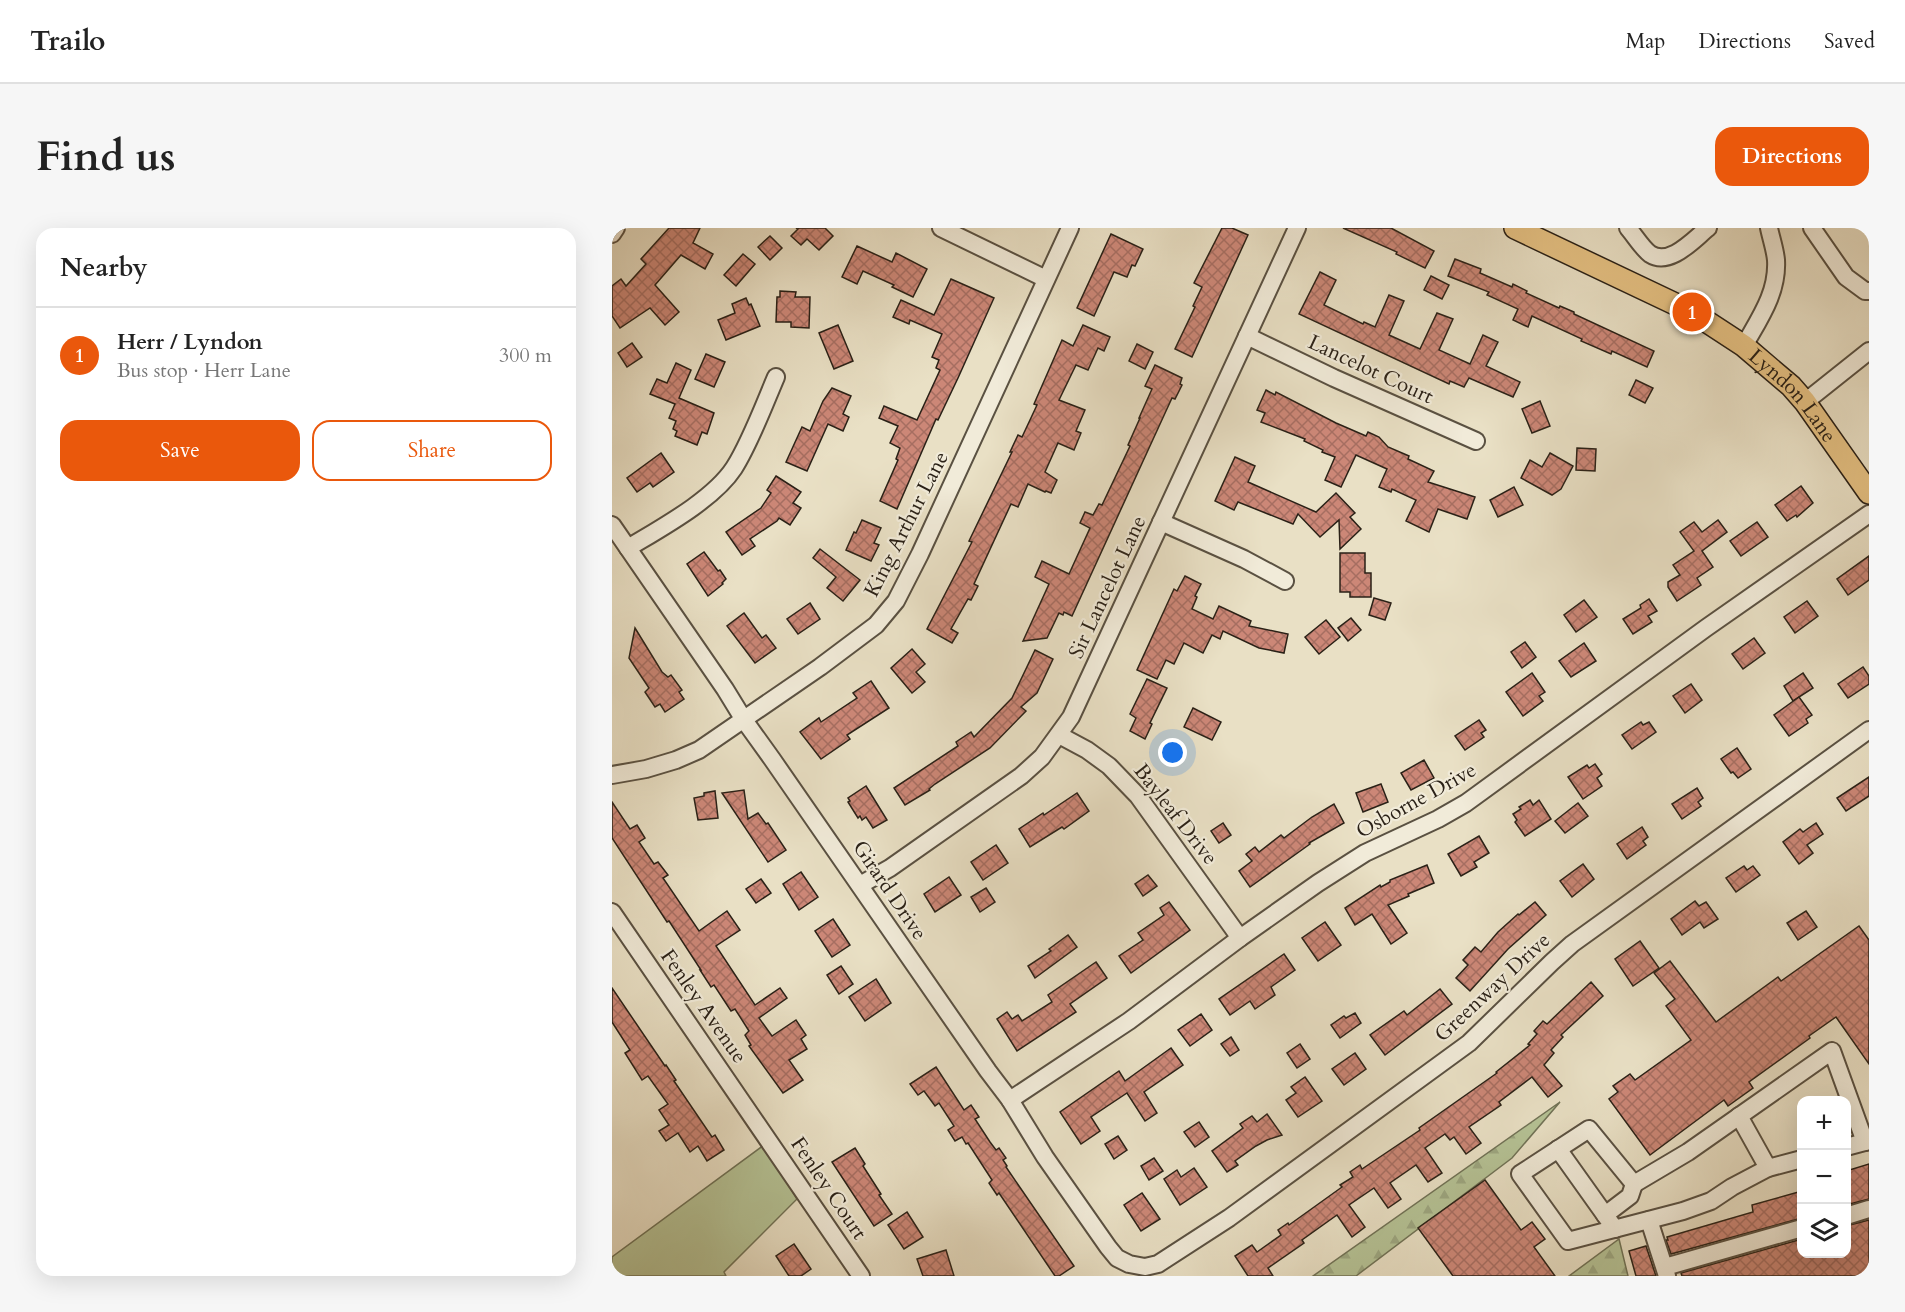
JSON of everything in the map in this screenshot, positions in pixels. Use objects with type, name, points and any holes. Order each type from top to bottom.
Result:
[{"type":"main road","points":[[1515,228],[1692,312],[1744,346]]},
{"type":"main road","name":"Lyndon Lane","points":[[1744,346],[1805,402],[1869,493]]},
{"type":"street","points":[[612,234],[616,228]]},
{"type":"street","points":[[942,228],[1046,279]]},
{"type":"street","name":"King Arthur Lane","points":[[612,775],[646,769],[699,750],[854,643],[876,625],[896,601],[968,453],[1070,228]]},
{"type":"street","name":"Sir Lancelot Lane","points":[[860,885],[999,793],[1042,757],[1071,717],[1297,228]]},
{"type":"street","points":[[1628,228],[1651,254],[1665,257],[1681,250],[1708,228]]},
{"type":"street","name":"Lyndon Lane","points":[[1744,346],[1768,303],[1774,283],[1776,261],[1769,228]]},
{"type":"street","points":[[1812,228],[1846,277],[1865,291],[1869,291]]},
{"type":"street","name":"Lancelot Court","points":[[1247,336],[1334,378],[1476,441]]},
{"type":"street","points":[[1805,402],[1869,351]]},
{"type":"street","points":[[628,548],[676,518],[721,483],[734,468],[776,376]]},
{"type":"street","name":"Osborne Drive","points":[[1010,1100],[1129,1021],[1318,883],[1365,853],[1438,819],[1466,803],[1706,628],[1869,514]]},
{"type":"street","points":[[1161,522],[1244,559],[1285,581]]},
{"type":"street","name":"Girard Drive","points":[[612,525],[744,720],[1010,1100],[1045,1157],[1108,1247],[1128,1264],[1141,1266]]},
{"type":"street","name":"Greenway Drive","points":[[1141,1266],[1158,1264],[1229,1218],[1396,1097],[1469,1043],[1572,944],[1869,730]]},
{"type":"street","name":"Bayleaf Drive","points":[[1059,735],[1087,750],[1109,766],[1138,796],[1240,938]]},
{"type":"street","name":"Fenley Avenue","points":[[612,912],[760,1126]]},
{"type":"street","points":[[1605,1215],[1630,1196],[1634,1184],[1688,1152],[1832,1051],[1867,1142],[1851,1146]]},
{"type":"street","points":[[1739,1116],[1768,1168]]},
{"type":"street","name":"Fenley Court","points":[[760,1126],[861,1276]]},
{"type":"street","points":[[1634,1184],[1589,1129],[1520,1174],[1568,1241],[1711,1201],[1768,1168],[1797,1161]]},
{"type":"street","points":[[1558,1149],[1615,1229]]},
{"type":"street","points":[[1851,1214],[1869,1209]]},
{"type":"street","points":[[1649,1220],[1666,1271],[1797,1230]]},
{"type":"green space","points":[[1560,1102],[1512,1158],[1356,1276],[1313,1276]]},
{"type":"green space","points":[[764,1145],[797,1199],[724,1272],[726,1276],[612,1276],[612,1257]]},
{"type":"green space","points":[[1619,1239],[1628,1276],[1569,1276]]},
{"type":"building","points":[[669,228],[700,228],[693,243],[713,254],[705,269],[681,255],[655,285],[679,312],[665,325],[650,308],[620,328],[612,316],[612,286],[621,279],[626,286],[646,264],[641,259]]},
{"type":"building","points":[[796,228],[825,228],[833,236],[819,250],[807,239],[801,245],[791,236],[798,229]]},
{"type":"building","points":[[1222,228],[1232,228],[1248,235],[1192,357],[1175,349],[1202,287],[1194,283]]},
{"type":"building","points":[[1343,228],[1391,228],[1434,251],[1425,268],[1396,254],[1397,252]]},
{"type":"building","points":[[1111,234],[1143,249],[1127,277],[1114,272],[1094,316],[1077,308]]},
{"type":"building","points":[[770,236],[782,248],[770,260],[758,247]]},
{"type":"building","points":[[857,246],[892,262],[896,253],[927,269],[913,297],[892,287],[894,285],[863,271],[857,284],[842,277]]},
{"type":"building","points":[[743,254],[755,264],[736,286],[724,275]]},
{"type":"building","points":[[1455,259],[1481,269],[1480,273],[1512,287],[1513,284],[1527,291],[1526,293],[1559,308],[1560,306],[1574,312],[1654,351],[1647,367],[1612,351],[1611,354],[1581,341],[1582,339],[1532,316],[1528,327],[1513,320],[1518,309],[1487,295],[1489,292],[1448,276]]},
{"type":"building","points":[[1320,272],[1336,280],[1324,305],[1363,324],[1364,322],[1375,327],[1389,295],[1404,301],[1389,335],[1420,349],[1437,313],[1453,319],[1439,350],[1470,364],[1483,335],[1498,342],[1486,366],[1520,382],[1513,397],[1469,378],[1464,387],[1450,381],[1449,384],[1299,314]]},
{"type":"building","points":[[1431,276],[1449,285],[1442,299],[1424,290]]},
{"type":"building","points":[[951,279],[994,298],[938,420],[936,419],[897,509],[880,501],[898,460],[896,459],[900,448],[890,443],[898,426],[879,418],[884,406],[917,420],[940,370],[936,368],[939,360],[932,357],[942,334],[910,320],[909,324],[893,317],[901,300],[934,315]]},
{"type":"building","points":[[780,291],[796,292],[795,297],[810,297],[809,328],[791,327],[791,322],[776,322],[777,297],[780,297]]},
{"type":"building","points":[[746,298],[760,326],[726,340],[718,320],[735,313],[732,304]]},
{"type":"building","points":[[838,325],[853,361],[834,369],[819,333]]},
{"type":"building","points":[[1083,325],[1110,337],[1104,351],[1098,348],[1088,370],[1076,365],[1059,400],[1085,410],[1076,431],[1081,433],[1074,450],[1058,443],[1045,472],[1057,480],[1051,493],[1028,484],[1018,507],[1011,504],[974,584],[978,586],[951,629],[958,633],[952,643],[927,629],[972,542],[969,541],[1018,435],[1022,437],[1037,405],[1034,404],[1062,340],[1073,346]]},
{"type":"building","points":[[632,343],[642,357],[627,367],[618,353]]},
{"type":"building","points":[[1137,344],[1153,352],[1145,369],[1129,361]]},
{"type":"building","points":[[706,354],[725,362],[714,387],[695,379]]},
{"type":"building","points":[[676,363],[691,370],[679,398],[714,413],[707,434],[702,432],[697,445],[675,436],[677,431],[673,429],[676,421],[669,418],[675,404],[650,394],[657,379],[667,383]]},
{"type":"building","points":[[1155,365],[1182,378],[1180,384],[1182,385],[1175,399],[1172,398],[1072,616],[1064,612],[1063,615],[1059,613],[1047,638],[1023,641],[1049,584],[1035,577],[1042,561],[1069,574],[1090,528],[1080,523],[1085,512],[1093,515],[1099,504],[1102,505],[1130,446],[1128,445],[1152,389],[1145,386]]},
{"type":"building","points":[[1636,380],[1653,388],[1645,403],[1629,395]]},
{"type":"building","points":[[832,388],[851,396],[843,414],[849,417],[843,431],[828,424],[807,471],[786,462],[802,427],[810,431],[823,401]]},
{"type":"building","points":[[1266,390],[1275,395],[1276,392],[1366,436],[1368,432],[1379,437],[1388,447],[1434,471],[1428,482],[1475,497],[1467,519],[1438,509],[1429,532],[1406,521],[1416,500],[1392,489],[1391,492],[1379,487],[1387,469],[1356,455],[1341,487],[1325,480],[1335,457],[1322,452],[1323,450],[1304,441],[1305,439],[1261,422],[1265,413],[1257,410]]},
{"type":"building","points":[[1540,401],[1550,426],[1532,433],[1522,409]]},
{"type":"building","points":[[1577,448],[1596,449],[1595,471],[1576,470]]},
{"type":"building","points":[[661,453],[674,472],[653,487],[650,483],[637,492],[627,478]]},
{"type":"building","points":[[1550,453],[1573,466],[1561,489],[1552,495],[1521,478],[1530,460],[1542,467]]},
{"type":"building","points":[[1235,457],[1255,466],[1248,482],[1316,512],[1336,493],[1355,513],[1350,517],[1361,529],[1340,549],[1339,520],[1320,537],[1298,514],[1293,524],[1238,502],[1234,510],[1215,501]]},
{"type":"building","points":[[776,476],[801,492],[793,503],[801,508],[790,525],[779,518],[750,539],[755,546],[742,555],[726,532],[761,508],[771,493],[767,490]]},
{"type":"building","points":[[1801,486],[1813,503],[1797,517],[1796,515],[1787,521],[1775,505]]},
{"type":"building","points":[[1514,487],[1523,505],[1498,517],[1490,500]]},
{"type":"building","points":[[862,520],[881,528],[874,543],[879,545],[871,561],[846,550]]},
{"type":"building","points":[[1718,520],[1727,532],[1702,551],[1713,567],[1697,578],[1701,585],[1677,601],[1668,587],[1668,582],[1680,575],[1673,565],[1694,551],[1680,532],[1694,522],[1702,532]]},
{"type":"building","points":[[1757,522],[1768,537],[1741,556],[1730,541]]},
{"type":"building","points":[[820,549],[860,580],[843,601],[827,588],[836,577],[813,558]]},
{"type":"building","points":[[704,552],[726,579],[708,596],[687,564]]},
{"type":"building","points":[[1340,553],[1365,553],[1365,573],[1371,573],[1371,597],[1350,597],[1350,592],[1340,592]]},
{"type":"building","points":[[1869,556],[1869,580],[1848,595],[1837,579]]},
{"type":"building","points":[[1185,576],[1201,584],[1192,609],[1213,619],[1219,606],[1251,621],[1249,626],[1288,634],[1284,653],[1259,648],[1223,631],[1220,639],[1212,635],[1203,653],[1184,643],[1174,664],[1166,660],[1157,679],[1137,670],[1174,589],[1177,591]]},
{"type":"building","points":[[1374,598],[1391,603],[1385,620],[1369,615]]},
{"type":"building","points":[[1649,599],[1657,611],[1648,616],[1652,622],[1633,634],[1623,619],[1641,608],[1640,605]]},
{"type":"building","points":[[1584,600],[1597,617],[1576,632],[1564,615]]},
{"type":"building","points":[[1807,601],[1818,616],[1795,633],[1784,617]]},
{"type":"building","points":[[810,603],[820,619],[798,634],[787,619]]},
{"type":"building","points":[[744,613],[762,638],[766,635],[776,648],[755,663],[727,626]]},
{"type":"building","points":[[1351,618],[1361,630],[1348,641],[1338,628]]},
{"type":"building","points":[[1326,620],[1340,637],[1319,654],[1305,637]]},
{"type":"building","points":[[635,628],[662,672],[668,677],[671,675],[682,690],[679,692],[684,699],[665,712],[660,704],[655,707],[645,692],[649,688],[629,658]]},
{"type":"building","points":[[1754,638],[1765,653],[1743,669],[1732,654]]},
{"type":"building","points":[[1525,642],[1536,657],[1522,668],[1511,652]]},
{"type":"building","points":[[1584,643],[1596,661],[1571,677],[1559,661]]},
{"type":"building","points":[[912,649],[925,664],[916,672],[925,682],[912,693],[891,668]]},
{"type":"building","points":[[1035,650],[1053,659],[1037,693],[1021,707],[1026,711],[990,748],[905,805],[894,788],[958,746],[956,742],[971,732],[974,737],[1012,698]]},
{"type":"building","points":[[1863,667],[1869,676],[1869,684],[1848,698],[1838,684]]},
{"type":"building","points":[[1532,673],[1545,692],[1539,696],[1543,701],[1523,716],[1506,692]]},
{"type":"building","points":[[1803,673],[1813,688],[1793,701],[1784,686]]},
{"type":"building","points":[[1147,679],[1167,688],[1145,739],[1130,731],[1136,718],[1130,714]]},
{"type":"building","points":[[871,681],[889,708],[847,735],[850,739],[821,759],[800,732],[819,718],[821,722],[857,698],[853,693]]},
{"type":"building","points":[[1691,684],[1702,700],[1685,713],[1673,696]]},
{"type":"building","points":[[1799,697],[1812,715],[1806,719],[1808,723],[1789,736],[1774,715]]},
{"type":"building","points":[[1193,708],[1221,722],[1212,740],[1184,727]]},
{"type":"building","points":[[1479,720],[1486,730],[1481,733],[1484,737],[1465,750],[1455,736]]},
{"type":"building","points":[[1641,722],[1643,725],[1649,722],[1656,732],[1632,749],[1622,735]]},
{"type":"building","points":[[1737,748],[1751,769],[1738,778],[1733,772],[1731,773],[1721,759]]},
{"type":"building","points":[[1424,760],[1434,778],[1411,790],[1401,773]]},
{"type":"building","points":[[1595,764],[1602,774],[1597,778],[1602,786],[1583,799],[1568,777],[1587,765],[1589,768]]},
{"type":"building","points":[[1869,777],[1869,796],[1846,811],[1837,798]]},
{"type":"building","points":[[1381,784],[1388,802],[1363,812],[1356,793]]},
{"type":"building","points":[[866,786],[887,820],[873,828],[866,817],[862,820],[860,816],[858,818],[848,802],[850,801],[848,798]]},
{"type":"building","points":[[1697,788],[1703,798],[1698,802],[1701,806],[1682,819],[1672,804]]},
{"type":"building","points":[[744,790],[748,819],[758,813],[766,824],[768,823],[786,850],[768,862],[722,793]]},
{"type":"building","points":[[715,791],[718,818],[698,820],[694,798]]},
{"type":"building","points":[[1077,793],[1089,811],[1064,829],[1062,827],[1030,847],[1019,829]]},
{"type":"building","points":[[1530,800],[1533,805],[1539,800],[1551,819],[1525,836],[1515,822],[1517,820],[1513,814]]},
{"type":"building","points":[[612,802],[630,829],[637,825],[645,838],[639,842],[654,864],[658,862],[668,875],[663,878],[699,931],[727,911],[740,930],[716,946],[755,1005],[780,988],[787,998],[759,1018],[772,1036],[796,1020],[806,1035],[801,1039],[807,1049],[789,1060],[803,1080],[783,1093],[749,1046],[751,1045],[745,1035],[749,1031],[735,1009],[731,1011],[714,985],[711,987],[612,838]]},
{"type":"building","points":[[1578,803],[1588,816],[1565,833],[1555,821]]},
{"type":"building","points":[[1334,804],[1344,823],[1309,843],[1250,887],[1239,871],[1252,861],[1246,854],[1255,847],[1259,852],[1281,835],[1284,838]]},
{"type":"building","points":[[1223,823],[1231,835],[1219,843],[1211,831]]},
{"type":"building","points":[[1816,823],[1823,834],[1807,845],[1813,853],[1799,864],[1783,842],[1800,829],[1803,832]]},
{"type":"building","points":[[1642,827],[1648,837],[1643,841],[1646,845],[1627,859],[1617,844]]},
{"type":"building","points":[[1479,836],[1489,853],[1474,862],[1477,867],[1461,876],[1448,854]]},
{"type":"building","points":[[996,845],[1008,863],[983,880],[971,862]]},
{"type":"building","points":[[1583,864],[1594,879],[1572,897],[1560,881]]},
{"type":"building","points":[[1427,865],[1434,883],[1388,905],[1407,933],[1391,944],[1372,914],[1355,925],[1345,908],[1380,885],[1381,887],[1390,880]]},
{"type":"building","points":[[1744,866],[1747,870],[1753,866],[1760,875],[1736,892],[1726,878]]},
{"type":"building","points":[[801,872],[818,897],[799,910],[783,884]]},
{"type":"building","points":[[1148,875],[1157,886],[1143,896],[1135,884]]},
{"type":"building","points":[[949,877],[961,895],[935,912],[924,894]]},
{"type":"building","points":[[761,879],[771,893],[756,903],[746,889]]},
{"type":"building","points":[[986,888],[995,902],[980,912],[971,897]]},
{"type":"building","points":[[1695,901],[1699,906],[1706,902],[1718,919],[1704,928],[1700,922],[1682,935],[1671,919]]},
{"type":"building","points":[[1169,902],[1190,930],[1131,973],[1119,956],[1143,940],[1138,933],[1164,915],[1160,908]]},
{"type":"building","points":[[1535,902],[1546,915],[1508,949],[1470,991],[1456,978],[1468,965],[1463,960],[1475,947],[1481,952],[1498,932]]},
{"type":"building","points":[[1806,911],[1817,927],[1798,940],[1787,923]]},
{"type":"building","points":[[833,919],[850,945],[832,957],[815,931]]},
{"type":"building","points":[[1325,922],[1341,945],[1318,961],[1302,938]]},
{"type":"building","points":[[1859,926],[1869,940],[1869,1064],[1836,1017],[1749,1082],[1753,1088],[1728,1106],[1724,1100],[1650,1155],[1609,1099],[1618,1092],[1613,1086],[1630,1074],[1635,1080],[1691,1040],[1666,1006],[1675,999],[1654,973],[1670,961],[1716,1022],[1778,977],[1781,981]]},
{"type":"building","points":[[1068,935],[1077,947],[1035,978],[1028,966],[1051,951],[1049,949]]},
{"type":"building","points":[[1640,941],[1659,968],[1633,986],[1615,959]]},
{"type":"building","points":[[1284,954],[1295,970],[1271,987],[1275,995],[1255,1009],[1250,1001],[1230,1015],[1219,999]]},
{"type":"building","points":[[1096,962],[1107,978],[1070,1004],[1076,1012],[1017,1051],[997,1019],[1007,1012],[1012,1019],[1018,1015],[1022,1021],[1052,1002],[1048,995]]},
{"type":"building","points":[[841,966],[853,984],[839,994],[827,975]]},
{"type":"building","points":[[876,979],[891,1003],[865,1021],[849,997]]},
{"type":"building","points":[[1591,982],[1603,996],[1561,1035],[1563,1037],[1551,1050],[1554,1053],[1544,1065],[1562,1086],[1548,1097],[1532,1077],[1499,1102],[1501,1105],[1469,1127],[1481,1143],[1466,1154],[1454,1137],[1450,1140],[1445,1134],[1425,1148],[1442,1173],[1428,1182],[1416,1165],[1390,1183],[1401,1199],[1388,1208],[1374,1188],[1349,1205],[1365,1227],[1352,1237],[1337,1215],[1302,1240],[1304,1243],[1268,1268],[1273,1276],[1248,1276],[1235,1256],[1252,1245],[1257,1252],[1281,1235],[1278,1230],[1288,1223],[1289,1225],[1342,1187],[1340,1185],[1353,1177],[1350,1172],[1360,1165],[1362,1169],[1420,1130],[1419,1128],[1497,1073],[1530,1045],[1528,1044],[1537,1034],[1534,1031],[1543,1021],[1547,1024]]},
{"type":"building","points":[[612,988],[666,1065],[676,1080],[674,1081],[712,1137],[715,1135],[724,1150],[707,1161],[698,1146],[690,1152],[678,1133],[666,1141],[659,1131],[669,1125],[659,1110],[668,1104],[648,1076],[642,1080],[625,1053],[630,1050],[612,1022]]},
{"type":"building","points":[[1440,989],[1452,1004],[1385,1055],[1370,1035],[1404,1011],[1407,1015]]},
{"type":"building","points":[[1355,1013],[1361,1023],[1340,1038],[1331,1025],[1344,1016],[1346,1018]]},
{"type":"building","points":[[1201,1014],[1212,1030],[1190,1046],[1178,1030]]},
{"type":"building","points":[[1231,1037],[1239,1050],[1230,1056],[1221,1044]]},
{"type":"building","points":[[1300,1044],[1310,1059],[1297,1068],[1287,1053]]},
{"type":"building","points":[[1171,1048],[1183,1065],[1144,1092],[1157,1113],[1145,1121],[1127,1093],[1091,1117],[1100,1131],[1081,1144],[1060,1112],[1119,1071],[1125,1081]]},
{"type":"building","points":[[1355,1053],[1366,1069],[1344,1085],[1332,1069]]},
{"type":"building","points":[[936,1067],[964,1110],[971,1105],[979,1117],[975,1119],[996,1150],[999,1148],[1006,1158],[1003,1160],[1006,1167],[1074,1266],[1059,1276],[1055,1276],[999,1193],[997,1195],[989,1183],[992,1180],[968,1143],[966,1144],[962,1137],[955,1141],[948,1130],[954,1126],[939,1103],[935,1106],[924,1091],[918,1095],[910,1084]]},
{"type":"building","points":[[1305,1077],[1322,1101],[1298,1117],[1286,1100],[1296,1093],[1291,1087]]},
{"type":"building","points":[[1267,1114],[1282,1135],[1256,1146],[1235,1161],[1238,1165],[1227,1172],[1212,1151],[1243,1128],[1240,1124],[1252,1116],[1257,1122]]},
{"type":"building","points":[[1199,1122],[1209,1137],[1195,1147],[1184,1132]]},
{"type":"building","points":[[1118,1136],[1127,1150],[1114,1159],[1105,1144]]},
{"type":"building","points":[[855,1148],[865,1164],[863,1166],[881,1194],[879,1195],[892,1214],[874,1226],[832,1162]]},
{"type":"building","points":[[1154,1158],[1163,1171],[1149,1180],[1141,1166]]},
{"type":"building","points":[[1869,1164],[1869,1199],[1851,1204],[1851,1169]]},
{"type":"building","points":[[1194,1168],[1207,1187],[1180,1205],[1164,1179],[1177,1170],[1181,1177]]},
{"type":"building","points":[[1485,1180],[1521,1230],[1532,1222],[1545,1239],[1534,1247],[1555,1276],[1453,1276],[1418,1228]]},
{"type":"building","points":[[1797,1192],[1797,1219],[1671,1254],[1667,1237],[1753,1212],[1752,1205]]},
{"type":"building","points":[[1142,1193],[1160,1219],[1141,1231],[1124,1205]]},
{"type":"building","points":[[907,1212],[923,1237],[904,1249],[888,1225]]},
{"type":"building","points":[[1869,1220],[1869,1276],[1682,1276],[1681,1273],[1797,1240],[1797,1258],[1851,1258],[1851,1225]]},
{"type":"building","points":[[794,1244],[811,1269],[801,1276],[789,1276],[776,1256]]},
{"type":"building","points":[[1646,1246],[1656,1276],[1636,1276],[1629,1251]]},
{"type":"building","points":[[946,1250],[954,1276],[923,1276],[917,1259]]},
{"type":"place","name":"Herr / Lyndon","points":[[1692,312]]}]
